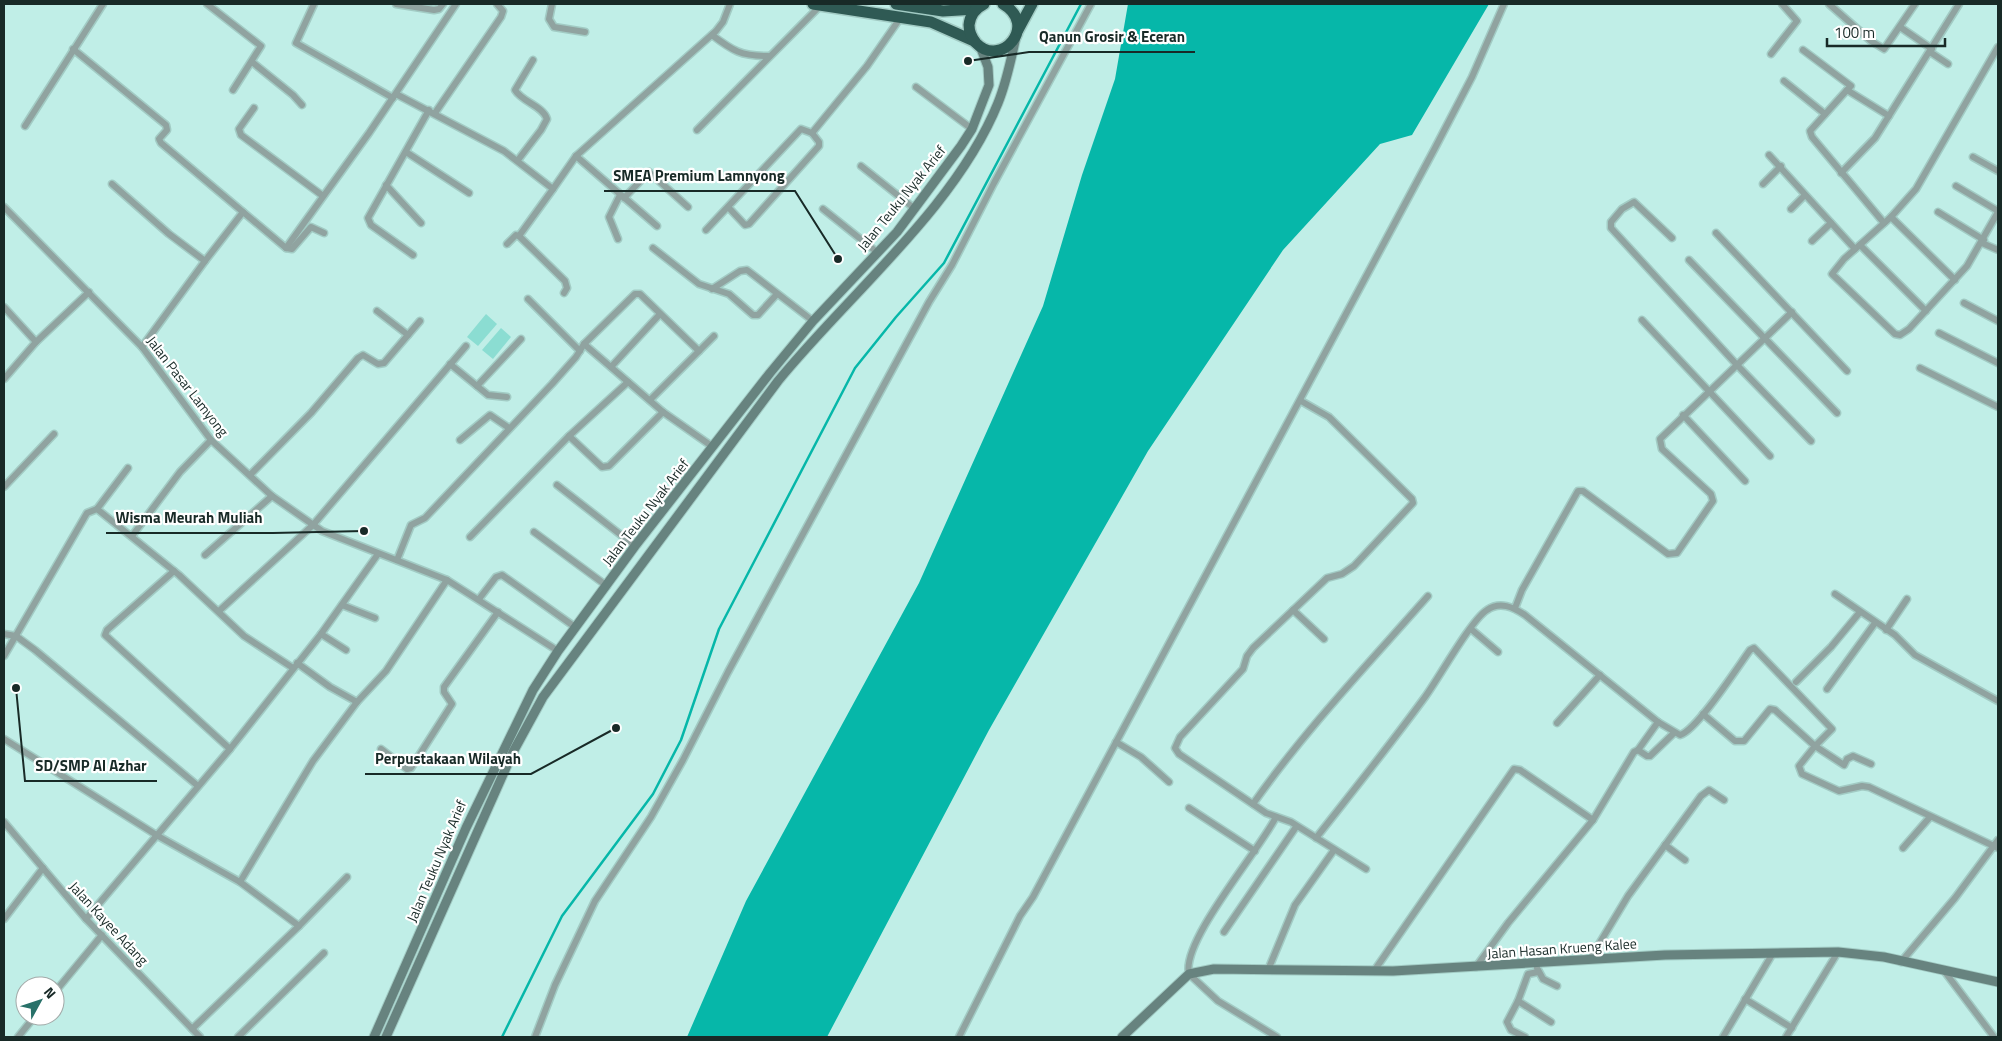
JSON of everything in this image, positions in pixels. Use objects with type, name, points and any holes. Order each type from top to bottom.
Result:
[{"type":"highway","points":[[817,4],[936,24],[986,50],[1000,50],[1007,47],[1017,33],[1032,4]]},
{"type":"highway","points":[[896,4],[942,11],[980,7]]},
{"type":"highway","points":[[1003,4],[1016,17],[1017,33]]},
{"type":"highway","points":[[977,44],[969,29],[970,22],[980,7]]},
{"type":"main road","name":"Jalan Teuku Nyak Arief","points":[[374,1037],[513,752],[554,678],[778,381],[813,338],[889,259],[967,160],[999,101],[1017,33]]},
{"type":"main road","name":"Jalan Teuku Nyak Arief","points":[[386,1037],[503,750],[533,690],[575,627],[770,374],[814,321],[878,253],[915,209],[972,129],[989,85],[988,67],[977,44]]},
{"type":"main road","points":[[770,374],[778,381]]},
{"type":"main road","name":"Jalan Hasan Krueng Kalee","points":[[1189,974],[1214,969],[1374,971],[1476,967],[1538,961],[1838,952],[1884,957],[1945,972],[1998,982]]},
{"type":"main road","points":[[1122,1037],[1189,974]]},
{"type":"street","points":[[25,126],[103,4]]},
{"type":"street","points":[[207,4],[258,42],[260,50],[233,90]]},
{"type":"street","points":[[314,4],[296,42],[394,96],[432,112],[518,160],[553,189]]},
{"type":"street","points":[[396,4],[434,10],[441,5]]},
{"type":"street","points":[[286,248],[394,96],[456,4]]},
{"type":"street","points":[[413,255],[368,221],[368,218],[386,185],[432,112],[501,17],[503,11],[497,4]]},
{"type":"street","points":[[552,4],[549,19],[554,27],[585,32]]},
{"type":"street","points":[[507,244],[516,235],[519,236],[576,156],[712,35],[723,22],[730,4]]},
{"type":"street","points":[[697,130],[817,4]]},
{"type":"street","points":[[535,1037],[555,985],[595,901],[651,818],[732,664],[929,302],[952,265],[994,182],[1091,4]]},
{"type":"street","points":[[959,1037],[1020,916],[1033,897],[1300,401],[1472,76],[1504,4]]},
{"type":"street","points":[[1771,54],[1797,21],[1782,4]]},
{"type":"street","points":[[1829,4],[1882,48],[1887,48],[1915,4]]},
{"type":"street","points":[[1842,173],[1875,138],[1959,4]]},
{"type":"street","points":[[812,133],[867,66],[901,17]]},
{"type":"street","points":[[1900,27],[1948,64]]},
{"type":"street","points":[[712,35],[732,50],[746,56],[768,56]]},
{"type":"street","points":[[1956,186],[1998,215],[1967,266],[1955,280],[1904,333],[1895,334],[1832,274],[1857,247],[1891,217],[1916,189],[1998,47]]},
{"type":"street","points":[[73,49],[166,125],[167,130],[160,139],[161,143],[286,248],[292,249],[311,227],[324,233]]},
{"type":"street","points":[[1803,50],[1851,86],[1810,131],[1812,137],[1884,223]]},
{"type":"street","points":[[518,160],[547,119],[544,113],[519,96],[515,90],[533,60]]},
{"type":"street","points":[[252,62],[293,95],[302,105]]},
{"type":"street","points":[[1784,81],[1825,114]]},
{"type":"street","points":[[916,86],[972,129]]},
{"type":"street","points":[[1847,90],[1889,116]]},
{"type":"street","points":[[254,108],[239,129],[241,135],[323,196]]},
{"type":"street","points":[[706,230],[729,208],[801,129],[812,133],[819,142],[819,146],[750,224],[745,225],[729,208]]},
{"type":"street","points":[[406,152],[469,193]]},
{"type":"street","points":[[1769,155],[1781,166],[1831,224],[1926,311]]},
{"type":"street","points":[[576,156],[657,226]]},
{"type":"street","points":[[1973,157],[1998,171]]},
{"type":"street","points":[[861,166],[915,209]]},
{"type":"street","points":[[1763,184],[1781,166]]},
{"type":"street","points":[[618,239],[609,217],[622,196],[649,172],[688,207]]},
{"type":"street","points":[[112,184],[169,234],[204,261]]},
{"type":"street","points":[[386,185],[421,223]]},
{"type":"street","points":[[1791,209],[1805,195]]},
{"type":"street","points":[[1672,238],[1634,202],[1622,209],[1611,222],[1611,228],[1737,365],[1811,441]]},
{"type":"street","name":"Jalan Pasar Lamyong","points":[[4,207],[142,347],[211,440],[272,496],[313,525],[378,554],[447,580],[558,650]]},
{"type":"street","points":[[823,209],[878,253]]},
{"type":"street","points":[[142,347],[204,261],[243,212]]},
{"type":"street","points":[[1938,212],[1998,250]]},
{"type":"street","points":[[1891,217],[1955,280]]},
{"type":"street","points":[[1812,241],[1831,224]]},
{"type":"street","points":[[1716,232],[1847,371]]},
{"type":"street","points":[[519,236],[565,281],[566,288],[564,293]]},
{"type":"street","points":[[653,248],[698,284],[729,294],[753,315],[758,315],[777,294]]},
{"type":"street","points":[[1689,260],[1837,413]]},
{"type":"street","points":[[712,289],[743,269],[814,321]]},
{"type":"street","points":[[4,378],[36,342],[89,292]]},
{"type":"street","points":[[397,560],[411,525],[425,518],[552,384],[584,344],[635,294],[640,294],[699,351]]},
{"type":"street","points":[[528,299],[580,351]]},
{"type":"street","points":[[1964,303],[1998,321]]},
{"type":"street","points":[[4,307],[36,342]]},
{"type":"street","points":[[377,310],[408,335]]},
{"type":"street","points":[[1515,608],[1522,590],[1578,491],[1583,492],[1668,554],[1674,554],[1680,549],[1713,501],[1711,494],[1660,446],[1662,436],[1792,312]]},
{"type":"street","points":[[611,367],[660,314]]},
{"type":"street","points":[[1642,320],[1710,390],[1770,456]]},
{"type":"street","points":[[250,476],[311,413],[358,358],[363,355],[378,364],[384,363],[420,321]]},
{"type":"street","points":[[1939,333],[1998,364]]},
{"type":"street","points":[[650,400],[714,336]]},
{"type":"street","points":[[477,386],[521,339]]},
{"type":"street","points":[[584,344],[663,412],[714,447]]},
{"type":"street","points":[[219,611],[313,525],[466,346]]},
{"type":"street","points":[[450,364],[492,397],[506,397]]},
{"type":"street","points":[[1920,368],[1998,407]]},
{"type":"street","points":[[470,537],[569,436],[628,382]]},
{"type":"street","points":[[1300,401],[1323,412],[1414,502],[1354,566],[1342,574],[1327,578],[1253,648],[1247,656],[1243,669],[1176,743],[1179,754],[1253,804],[1296,826],[1366,869]]},
{"type":"street","points":[[569,436],[602,466],[609,466],[663,412]]},
{"type":"street","points":[[460,440],[490,415],[509,428]]},
{"type":"street","points":[[1683,415],[1745,481]]},
{"type":"street","points":[[4,487],[54,434]]},
{"type":"street","points":[[132,536],[180,472],[211,440]]},
{"type":"street","points":[[4,656],[87,513],[97,509],[128,468]]},
{"type":"street","points":[[556,485],[636,546]]},
{"type":"street","points":[[205,555],[272,496]]},
{"type":"street","points":[[97,509],[174,571],[244,636],[357,702]]},
{"type":"street","points":[[534,532],[606,586]]},
{"type":"street","points":[[86,919],[230,749],[321,634],[378,554]]},
{"type":"street","points":[[174,571],[107,630],[105,635],[230,749]]},
{"type":"street","points":[[479,599],[496,577],[502,575],[575,627]]},
{"type":"street","points":[[240,882],[313,761],[357,702],[386,670],[447,580]]},
{"type":"street","points":[[1835,594],[1895,635],[1915,655],[1998,701]]},
{"type":"street","points":[[1253,804],[1332,706],[1428,596]]},
{"type":"street","points":[[1886,630],[1907,599]]},
{"type":"street","points":[[342,605],[375,618]]},
{"type":"street","points":[[1316,838],[1356,790],[1420,703],[1482,613],[1493,607],[1504,605],[1515,608],[1658,722],[1680,735],[1685,733],[1703,714],[1750,650],[1754,648],[1763,655],[1832,728],[1799,766],[1802,774],[1839,791],[1862,786],[1869,787],[1996,847]]},
{"type":"street","points":[[1293,610],[1324,639]]},
{"type":"street","points":[[381,749],[407,769],[411,768],[452,704],[444,692],[444,686],[498,612]]},
{"type":"street","points":[[1796,682],[1831,647],[1860,612]]},
{"type":"street","points":[[1827,690],[1875,623]]},
{"type":"street","points":[[1471,629],[1498,652]]},
{"type":"street","points":[[4,634],[16,636],[198,786]]},
{"type":"street","points":[[321,634],[346,650]]},
{"type":"street","points":[[1557,723],[1600,675]]},
{"type":"street","points":[[1703,714],[1735,741],[1741,743],[1764,714],[1770,709],[1775,710],[1815,746],[1844,765],[1847,759],[1853,756],[1871,764]]},
{"type":"street","points":[[1476,967],[1514,916],[1593,820],[1625,766],[1658,722]]},
{"type":"street","points":[[1638,750],[1650,756],[1674,733]]},
{"type":"street","points":[[4,738],[158,836],[240,882],[299,926]]},
{"type":"street","points":[[1116,742],[1141,757],[1169,782]]},
{"type":"street","points":[[1374,971],[1514,769],[1520,770],[1593,820]]},
{"type":"street","points":[[1590,959],[1613,920],[1706,790],[1713,791],[1724,800]]},
{"type":"street","points":[[1189,808],[1255,851]]},
{"type":"street","points":[[1276,816],[1198,936],[1189,959],[1189,974],[1218,1001],[1277,1037]]},
{"type":"street","points":[[1903,848],[1930,817]]},
{"type":"street","name":"Jalan Kayee Adang","points":[[4,822],[86,919],[200,1037]]},
{"type":"street","points":[[1224,932],[1296,826]]},
{"type":"street","points":[[1901,962],[1996,847],[1998,840]]},
{"type":"street","points":[[1665,845],[1685,860]]},
{"type":"street","points":[[1268,970],[1295,906],[1334,850]]},
{"type":"street","points":[[4,919],[43,868]]},
{"type":"street","points":[[192,1029],[347,877]]},
{"type":"street","points":[[65,980],[102,935]]},
{"type":"street","points":[[238,1037],[324,952]]},
{"type":"street","points":[[1786,1037],[1838,952]]},
{"type":"street","points":[[1723,1037],[1773,953]]},
{"type":"street","points":[[1538,961],[1538,972],[1543,979],[1557,986]]},
{"type":"street","points":[[1525,1037],[1511,1030],[1507,1022],[1518,1002],[1528,974],[1538,972]]},
{"type":"street","points":[[1945,972],[1994,1037]]},
{"type":"street","points":[[1745,999],[1792,1028]]},
{"type":"street","points":[[1518,1002],[1551,1022]]},
{"type":"street","points":[[18,1037],[27,1026]]},
{"type":"shaded area","points":[[1128,4],[1489,4],[1412,135],[1380,144],[1283,250],[1148,451],[989,730],[827,1037],[687,1037],[746,901],[919,583],[1043,306],[1082,175],[1115,79]]},
{"type":"shaded area","points":[[486,314],[497,324],[478,346],[467,337]]},
{"type":"shaded area","points":[[501,328],[511,337],[493,359],[482,350]]},
{"type":"waterway","points":[[502,1037],[562,916],[653,794],[681,740],[719,629],[855,368],[896,317],[944,263],[1081,4]]},
{"type":"place","name":"Qanun Grosir & Eceran","points":[[968,61]]},
{"type":"place","name":"SMEA Premium Lamnyong","points":[[838,259]]},
{"type":"place","name":"Wisma Meurah Muliah","points":[[364,531]]},
{"type":"place","name":"SD/SMP Al Azhar","points":[[16,688]]},
{"type":"place","name":"Perpustakaan Wilayah","points":[[616,728]]}]
